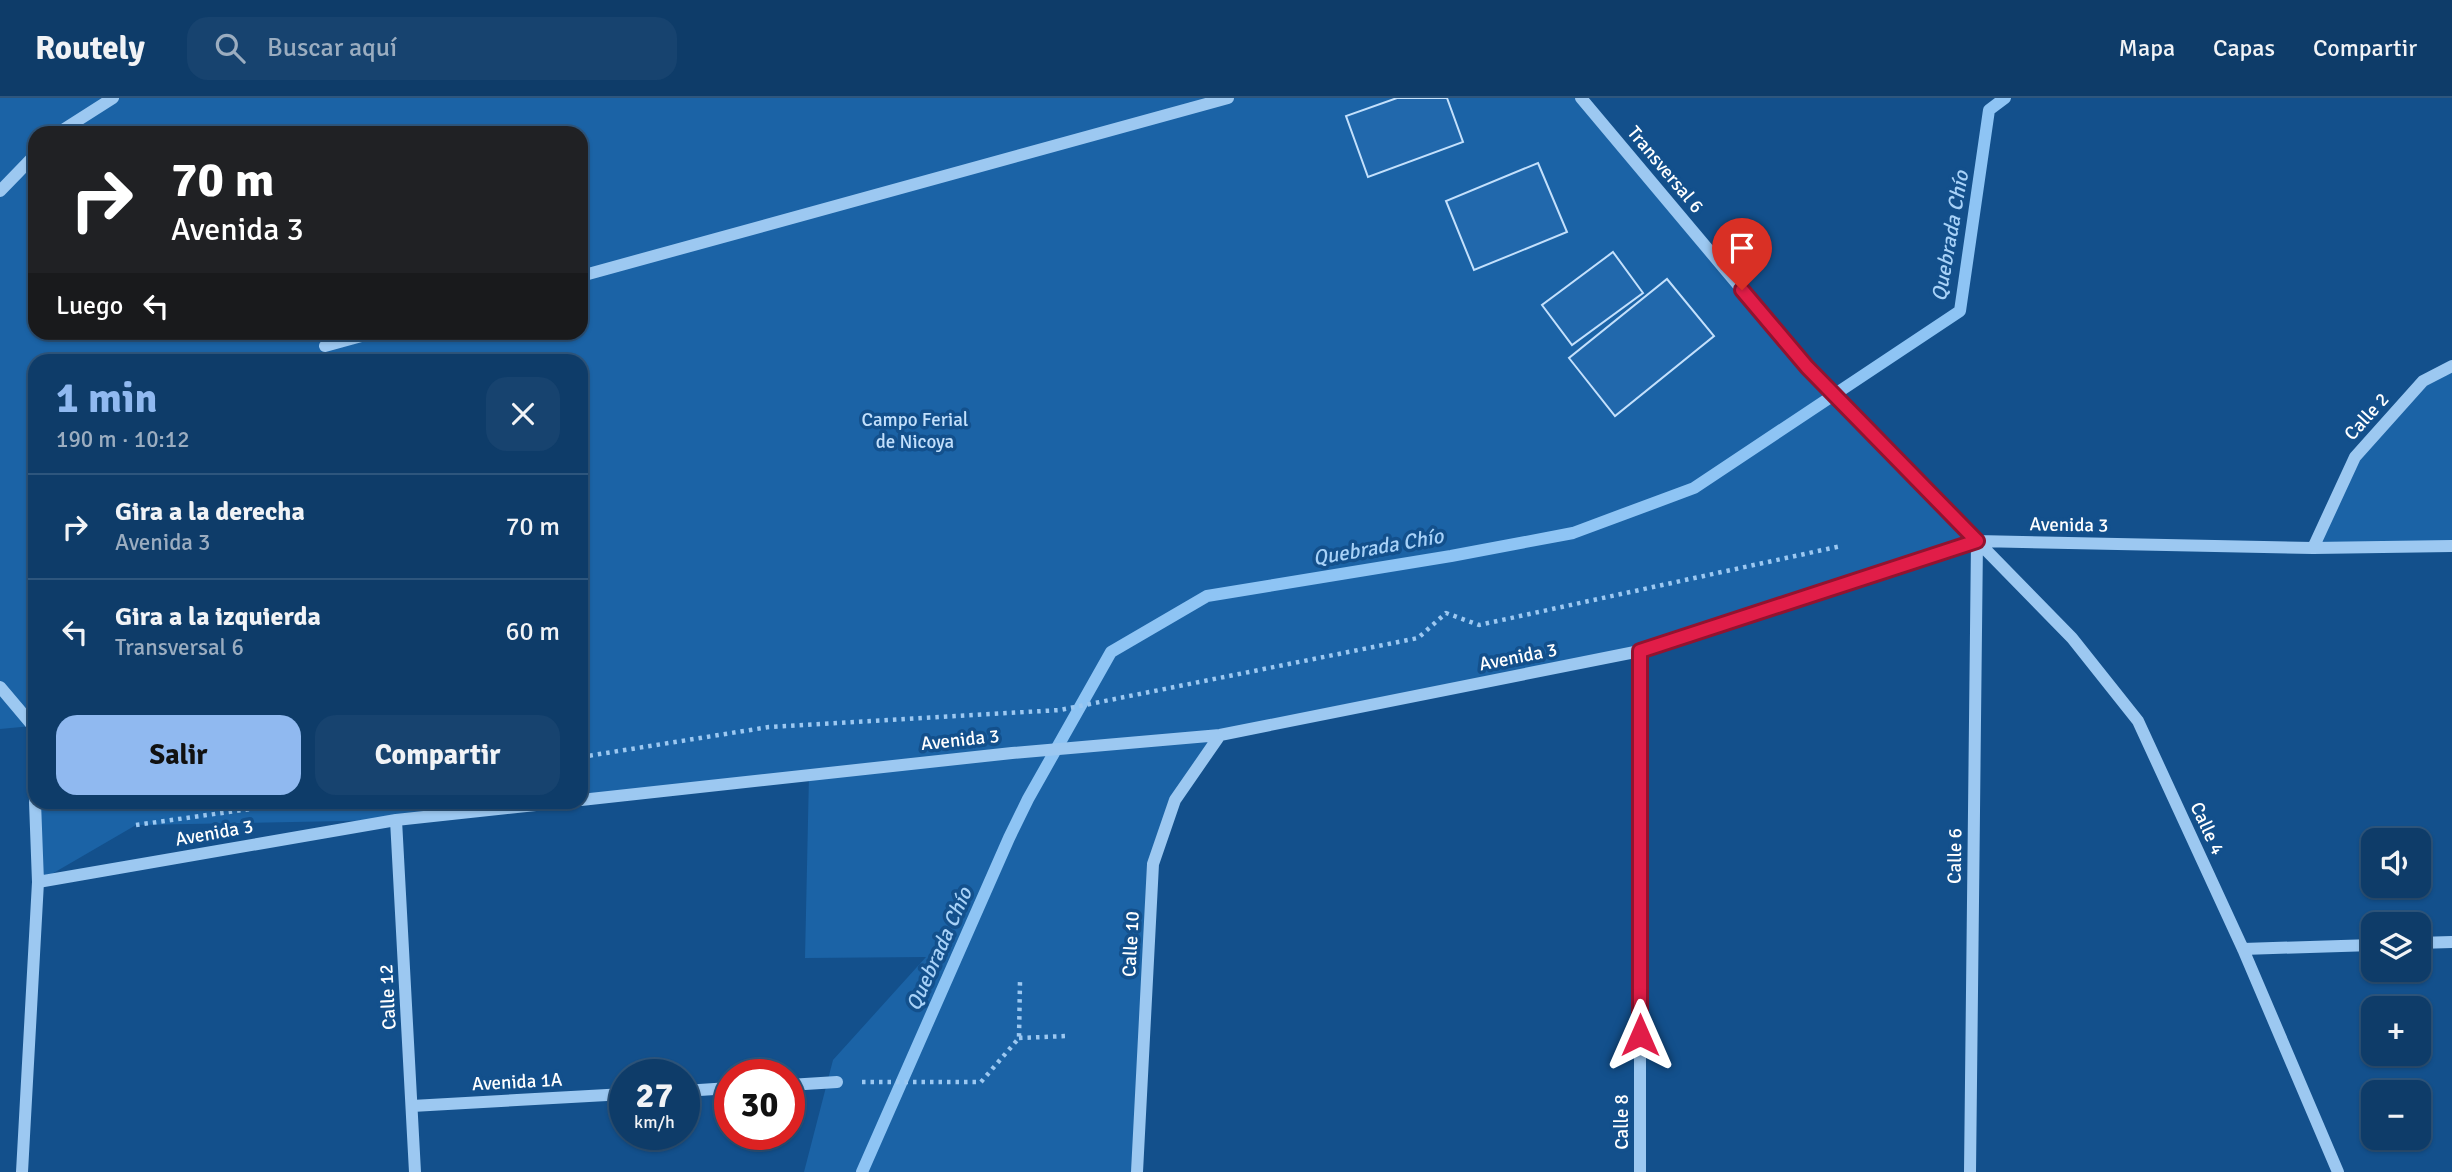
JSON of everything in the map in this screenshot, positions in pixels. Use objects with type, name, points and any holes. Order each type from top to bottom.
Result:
[{"type":"street","points":[[69,126],[113,98]]},
{"type":"street","points":[[588,274],[1228,98]]},
{"type":"street","name":"Transversal 6","points":[[1581,98],[1807,367],[1977,541]]},
{"type":"street","points":[[0,191],[28,162]]},
{"type":"street","points":[[325,346],[347,340]]},
{"type":"street","name":"Calle 2","points":[[2312,548],[2355,457],[2423,381],[2452,366]]},
{"type":"street","name":"Avenida 3","points":[[588,799],[1012,753],[1220,735],[1640,651],[1977,541],[2312,548],[2452,546]]},
{"type":"street","name":"Calle 4","points":[[1977,541],[2072,638],[2138,721],[2243,949],[2338,1172]]},
{"type":"street","name":"Calle 6","points":[[1969,1172],[1977,541]]},
{"type":"street","name":"Calle 8","points":[[1640,651],[1640,1172]]},
{"type":"street","points":[[0,687],[28,720]]},
{"type":"street","name":"Calle 10","points":[[1136,1172],[1153,864],[1175,800],[1220,735]]},
{"type":"street","points":[[22,1172],[38,882],[35,809]]},
{"type":"street","name":"Avenida 3","points":[[38,882],[396,820],[499,809]]},
{"type":"street","name":"Calle 12","points":[[396,820],[415,1172]]},
{"type":"street","points":[[2431,943],[2452,942]]},
{"type":"street","points":[[2243,949],[2361,945]]},
{"type":"street","points":[[805,1083],[837,1082]]},
{"type":"street","name":"Avenida 1A","points":[[412,1106],[609,1095]]},
{"type":"path","points":[[588,756],[769,727],[1060,710],[1418,638],[1446,613],[1479,625],[1841,546]]},
{"type":"path","points":[[136,825],[250,809]]},
{"type":"path","points":[[837,1082],[981,1082],[1019,1038],[1020,981]]},
{"type":"path","points":[[1019,1038],[1067,1036]]},
{"type":"green space","name":"Campo Ferial de Nicoya","points":[[0,98],[1585,98],[1710,251],[1977,541],[1640,651],[1220,735],[1175,800],[1153,864],[1137,1172],[804,1172],[833,1060],[926,957],[805,958],[809,775],[588,799],[588,354],[28,354],[28,726],[0,729]]},
{"type":"green space","points":[[2452,366],[2452,546],[2313,548],[2355,457],[2423,381]]},
{"type":"green space","points":[[35,809],[499,809],[396,820],[136,825],[38,882]]},
{"type":"building","points":[[1397,98],[1447,98],[1463,142],[1368,177],[1346,116]]},
{"type":"building","points":[[1538,163],[1567,232],[1474,270],[1446,201]]},
{"type":"building","points":[[1613,252],[1643,293],[1572,345],[1542,305]]},
{"type":"building","points":[[1667,279],[1714,336],[1615,416],[1569,358]]},
{"type":"waterway","name":"Quebrada Chío","points":[[862,1172],[1009,838],[1111,652],[1207,596],[1573,533],[1694,488],[1960,311],[1989,110],[2005,98]]},
{"type":"route","points":[[1640,1035],[1640,651],[1977,541],[1807,367],[1742,290]]}]
